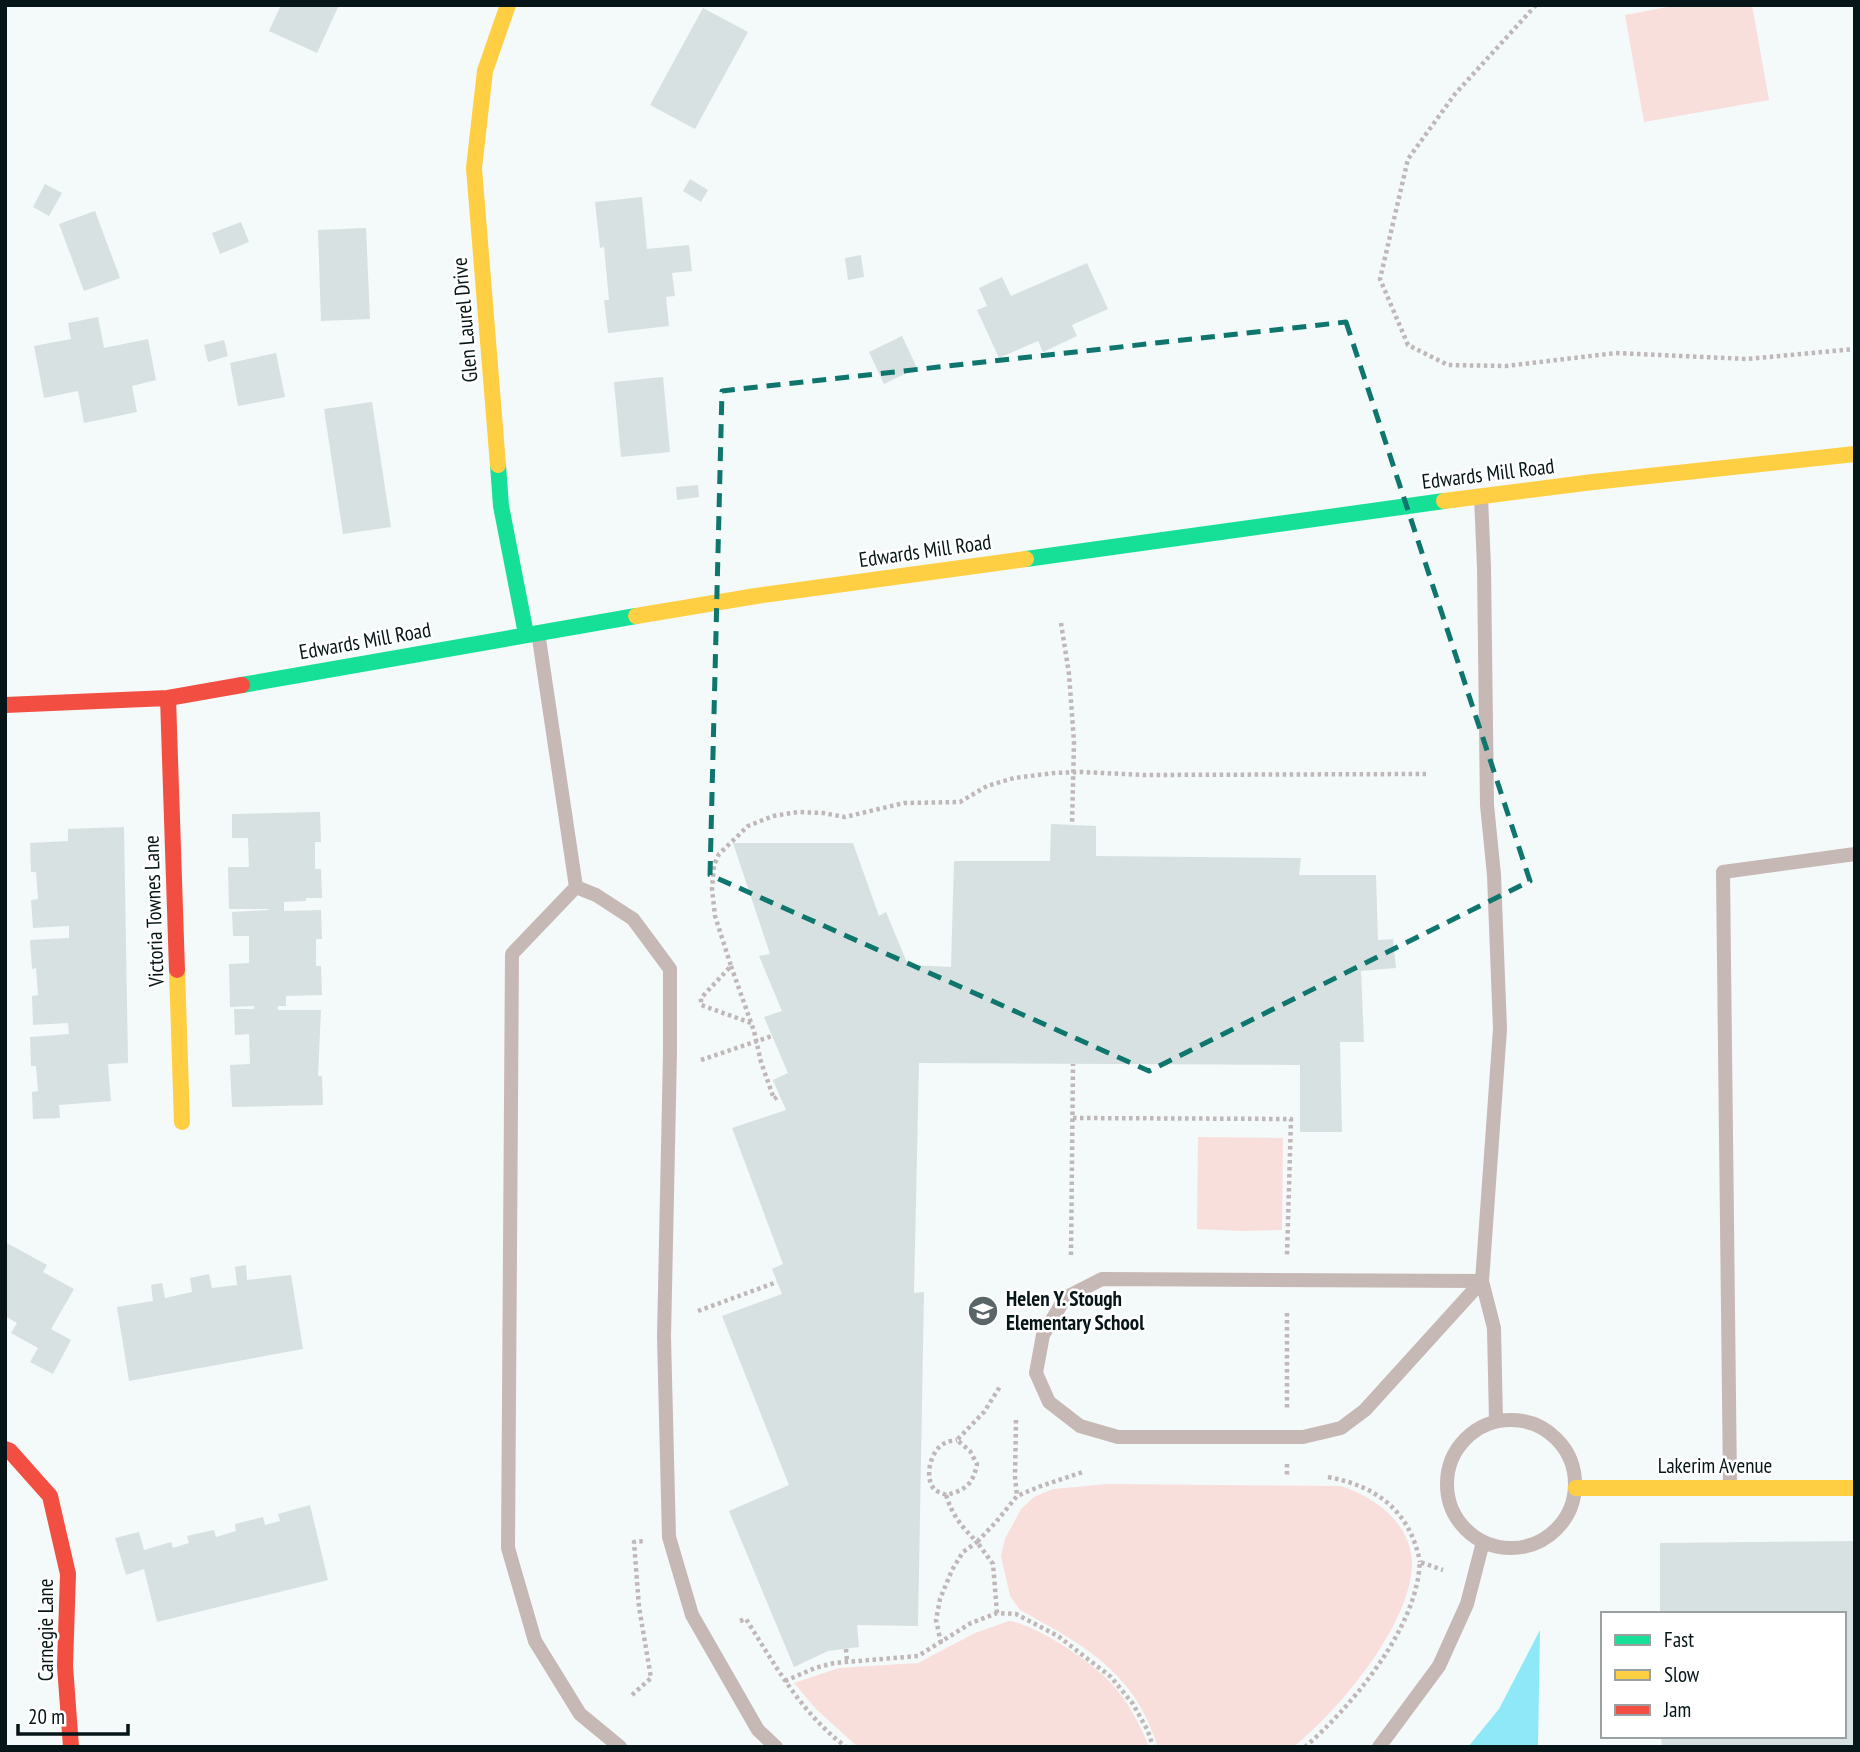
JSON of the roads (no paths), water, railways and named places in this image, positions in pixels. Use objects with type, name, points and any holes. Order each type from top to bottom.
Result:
[{"type":"main road","name":"Glen Laurel Drive","points":[[508,5],[485,71],[474,167],[501,506],[532,633]]},
{"type":"main road","name":"Edwards Mill Road","points":[[5,705],[168,698],[756,596],[1480,496],[1855,454]]},
{"type":"main road","name":"Victoria Townes Lane","points":[[168,698],[182,1122]]},
{"type":"main road","name":"Carnegie Lane","points":[[5,1449],[10,1451],[50,1496],[68,1574],[65,1666],[71,1747]]},
{"type":"main road","name":"Lakerim Avenue","points":[[1576,1488],[1855,1488]]},
{"type":"lane","points":[[1480,496],[1484,567],[1487,805],[1494,875],[1500,1029],[1482,1281],[1493,1328],[1496,1421]]},
{"type":"lane","points":[[532,633],[576,887]]},
{"type":"lane","points":[[1730,1487],[1723,872],[1855,855]]},
{"type":"lane","points":[[576,887],[512,954],[508,1548],[535,1641],[580,1714],[620,1747]]},
{"type":"lane","points":[[576,887],[596,895],[633,919],[670,969],[664,1337],[669,1537],[692,1615],[758,1730],[776,1747]]},
{"type":"lane","points":[[1102,1279],[1482,1281],[1365,1410],[1341,1428],[1303,1437],[1118,1437],[1080,1426],[1049,1402],[1036,1373],[1043,1335],[1065,1298],[1102,1279]]},
{"type":"lane","points":[[1513,1419],[1546,1429],[1559,1440],[1569,1454],[1575,1470],[1576,1488],[1572,1508],[1560,1526],[1544,1540],[1524,1547],[1503,1548],[1483,1542],[1466,1530],[1454,1514],[1448,1496],[1447,1476],[1452,1457],[1463,1441],[1478,1428],[1496,1421],[1513,1419]]},
{"type":"lane","points":[[1380,1747],[1439,1666],[1467,1604],[1483,1542]]},
{"type":"water","points":[[1540,1630],[1538,1747],[1468,1747],[1499,1709]]},
{"type":"place","name":"Helen Y. Stough Elementary School","points":[[983,1311]]}]
